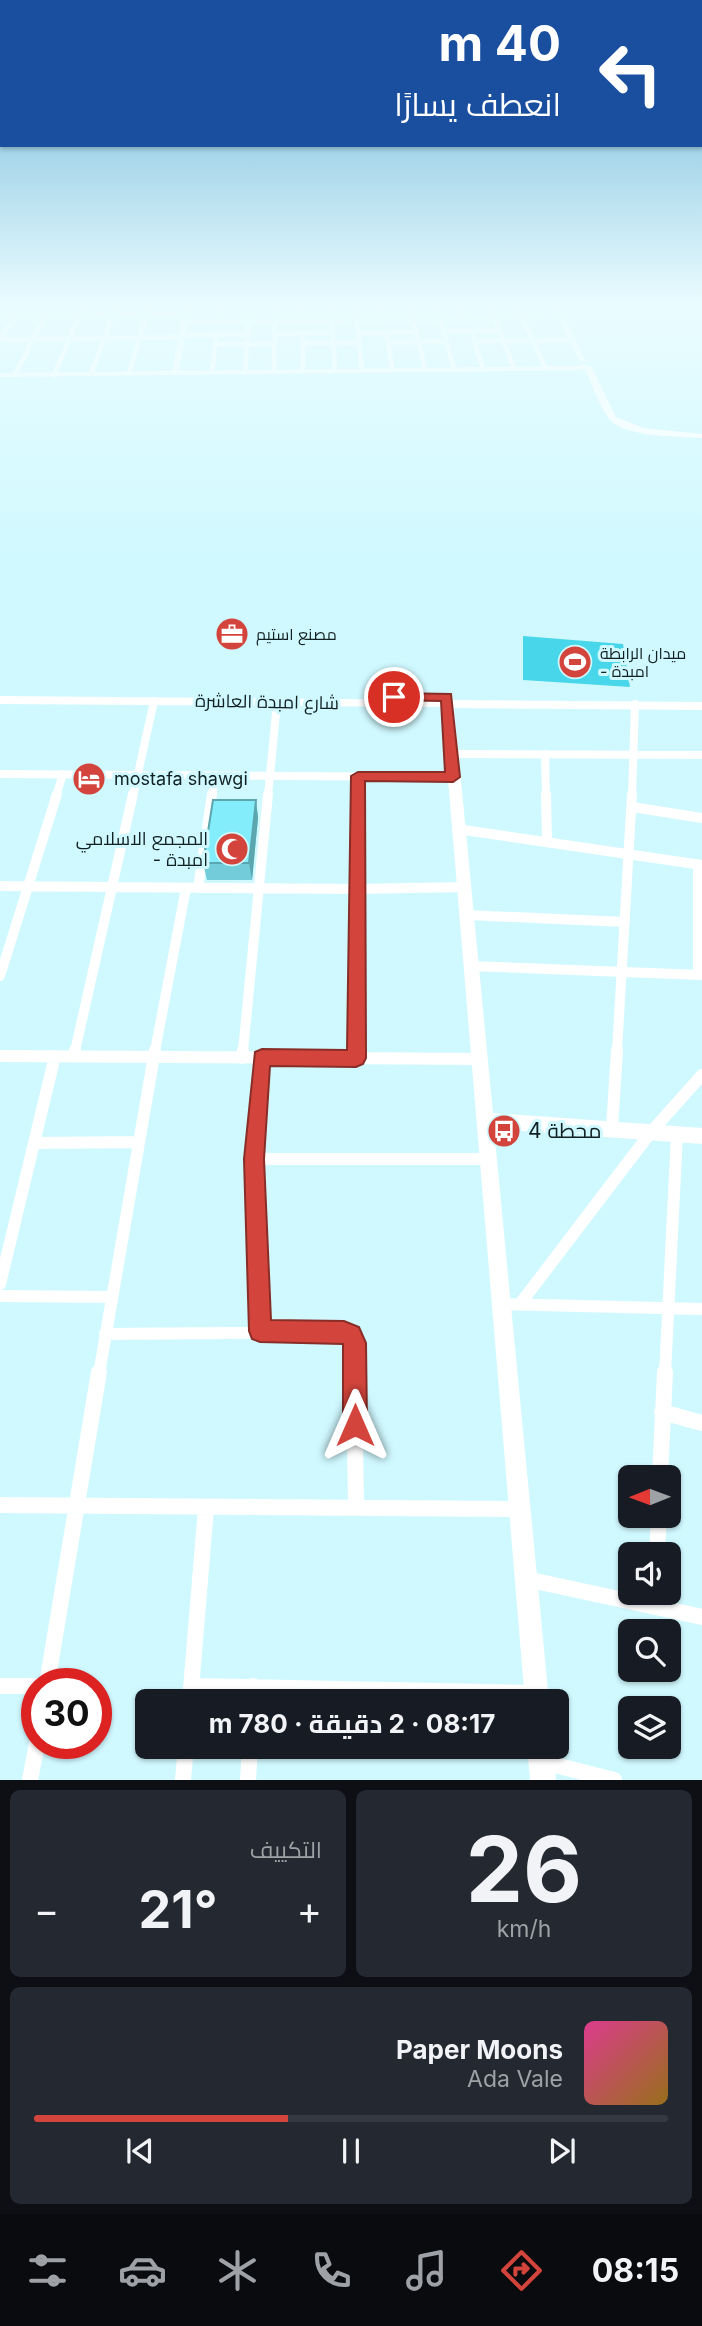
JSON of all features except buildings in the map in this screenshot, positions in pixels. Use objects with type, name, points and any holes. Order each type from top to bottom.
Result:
[{"type":"street","points":[[597,387],[615,420],[636,428],[702,436]]},
{"type":"street","name":"شارع امبدة العاشرة","points":[[0,693],[702,706]]},
{"type":"street","name":"شارع امبدة العاشرة","points":[[0,700],[277,702],[702,698]]},
{"type":"street","points":[[74,1056],[153,701]]},
{"type":"street","points":[[447,701],[536,1689]]},
{"type":"street","points":[[242,1058],[277,702]]},
{"type":"street","points":[[612,1128],[630,853],[635,705]]},
{"type":"street","points":[[451,754],[702,755]]},
{"type":"street","points":[[545,754],[547,841]]},
{"type":"street","points":[[0,774],[453,777]]},
{"type":"street","points":[[0,976],[63,774]]},
{"type":"street","points":[[50,1668],[138,1142],[215,776]]},
{"type":"street","points":[[356,1058],[358,776]]},
{"type":"street","points":[[632,807],[702,818]]},
{"type":"street","points":[[457,829],[700,864],[700,975],[470,966]]},
{"type":"street","points":[[0,886],[357,889],[464,887]]},
{"type":"street","points":[[466,915],[625,922]]},
{"type":"street","points":[[0,1056],[479,1059]]},
{"type":"street","points":[[0,1284],[4,1251],[55,1056]]},
{"type":"street","points":[[260,1331],[254,1159],[262,1058]]},
{"type":"street","points":[[520,1304],[651,1132],[702,1075]]},
{"type":"street","points":[[485,1120],[702,1136]]},
{"type":"street","points":[[660,1465],[677,1134]]},
{"type":"street","points":[[34,1143],[138,1142]]},
{"type":"street","points":[[254,1159],[488,1160]]},
{"type":"street","points":[[0,1296],[111,1297]]},
{"type":"street","points":[[501,1304],[702,1309]]},
{"type":"street","points":[[105,1334],[260,1331],[344,1332],[351,1335],[354,1343],[356,1507]]},
{"type":"street","points":[[662,1412],[702,1423]]},
{"type":"street","points":[[0,1505],[518,1509]]},
{"type":"street","points":[[190,1689],[206,1508]]},
{"type":"street","points":[[526,1580],[618,1594]]},
{"type":"street","points":[[671,1605],[702,1617]]},
{"type":"street","points":[[0,1686],[21,1686]]},
{"type":"street","points":[[30,1780],[34,1759]]},
{"type":"street","points":[[183,1780],[185,1759]]},
{"type":"street","points":[[248,1780],[249,1759]]},
{"type":"street","points":[[542,1763],[614,1780]]},
{"type":"shaded area","name":"ميدان الرابطة - امبدة","points":[[523,636],[623,644],[630,687],[523,680]]},
{"type":"place","name":"مصنع استيم","points":[[232,634]]},
{"type":"place","name":"ميدان الرابطة - امبدة","points":[[575,662]]},
{"type":"place","name":"mostafa shawgi","points":[[89,779]]},
{"type":"place","name":"المجمع الاسلامي - امبدة","points":[[232,849]]},
{"type":"place","name":"محطة 4","points":[[504,1131]]},
{"type":"route","points":[[355,1425],[354,1343],[351,1335],[344,1332],[260,1331],[254,1159],[262,1058],[356,1058],[358,776],[453,777],[447,697],[394,697]]}]
